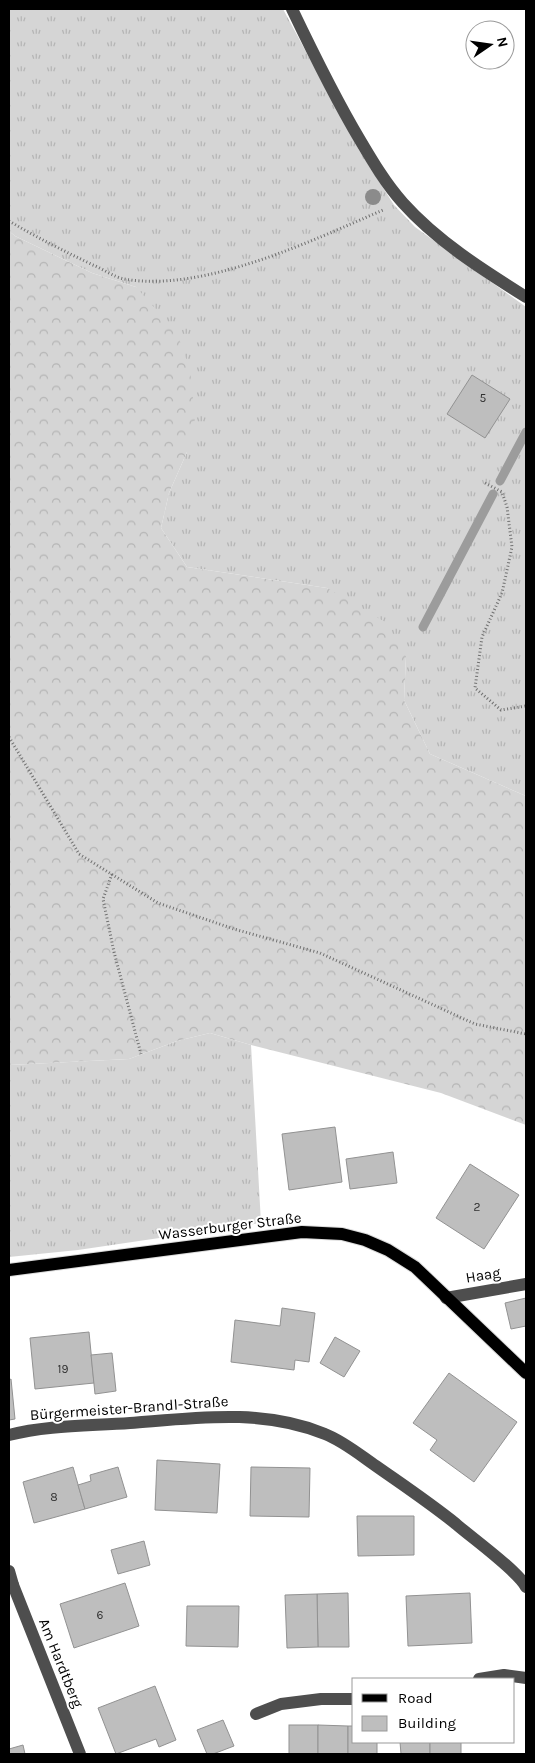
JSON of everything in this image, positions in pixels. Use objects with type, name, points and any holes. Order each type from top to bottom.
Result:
[{"type":"main road","name":"Wasserburger Straße","points":[[9,1270],[293,1233],[342,1234],[365,1240],[388,1250],[414,1267],[526,1374]]},
{"type":"street","points":[[292,9],[349,122],[377,170],[402,202],[418,219],[449,245],[526,297]]},
{"type":"street","name":"Haag","points":[[446,1298],[526,1284]]},
{"type":"street","name":"Bürgermeister-Brandl-Straße","points":[[9,1435],[46,1429],[221,1416],[262,1419],[297,1425],[325,1434],[343,1443],[432,1505],[505,1565],[526,1587]]},
{"type":"street","name":"Am Hardtberg","points":[[9,1571],[11,1585],[80,1754]]},
{"type":"street","points":[[485,1678],[504,1675],[526,1678]]},
{"type":"street","points":[[256,1714],[281,1704],[352,1699]]},
{"type":"path","points":[[9,221],[43,241],[123,279],[168,282],[224,271],[293,248],[402,202]]},
{"type":"path","points":[[485,483],[502,492],[507,506],[512,547],[502,593],[482,637],[475,688],[501,710],[526,706]]},
{"type":"path","points":[[9,737],[79,854],[158,903],[234,929],[320,952],[475,1024],[526,1034]]},
{"type":"path","points":[[112,874],[103,899],[114,952],[141,1054]]},
{"type":"green space","points":[[9,9],[283,9],[359,150],[394,205],[415,227],[526,307],[526,796],[430,754],[404,700],[406,656],[327,588],[187,567],[161,528],[169,493],[187,452],[136,287],[92,273],[15,236],[9,231]]},
{"type":"green space","points":[[9,231],[15,236],[92,273],[136,287],[177,333],[190,370],[195,419],[187,452],[169,493],[161,528],[187,567],[327,588],[385,622],[406,656],[404,700],[430,754],[526,796],[526,1125],[441,1093],[210,1033],[177,1041],[129,1059],[9,1065]]},
{"type":"green space","points":[[210,1033],[251,1045],[261,1223],[78,1250],[9,1257],[9,1065],[129,1059],[177,1041]]},
{"type":"building","points":[[472,375],[510,399],[485,438],[447,414]]},
{"type":"building","points":[[335,1127],[342,1182],[289,1190],[282,1134]]},
{"type":"building","points":[[393,1152],[397,1183],[350,1189],[346,1159]]},
{"type":"building","points":[[470,1164],[519,1195],[484,1249],[436,1218]]},
{"type":"building","points":[[526,1298],[526,1326],[511,1329],[505,1303]]},
{"type":"building","points":[[282,1308],[315,1313],[309,1362],[295,1360],[294,1370],[231,1362],[235,1320],[280,1326]]},
{"type":"building","points":[[89,1332],[94,1383],[35,1389],[30,1338]]},
{"type":"building","points":[[335,1337],[360,1351],[344,1377],[320,1363]]},
{"type":"building","points":[[112,1353],[116,1391],[95,1394],[91,1355]]},
{"type":"building","points":[[449,1373],[517,1422],[474,1482],[430,1450],[437,1440],[413,1423]]},
{"type":"building","points":[[11,1379],[15,1419],[9,1420],[9,1380]]},
{"type":"building","points":[[157,1460],[220,1464],[217,1513],[155,1510]]},
{"type":"building","points":[[73,1467],[85,1509],[34,1523],[23,1482]]},
{"type":"building","points":[[118,1467],[127,1497],[85,1509],[78,1485],[91,1481],[90,1475]]},
{"type":"building","points":[[251,1467],[310,1468],[309,1517],[250,1516]]},
{"type":"building","points":[[357,1516],[414,1516],[414,1555],[358,1556]]},
{"type":"building","points":[[144,1541],[150,1565],[118,1574],[111,1550]]},
{"type":"building","points":[[125,1583],[139,1626],[74,1648],[60,1604]]},
{"type":"building","points":[[348,1593],[349,1647],[318,1647],[317,1594]]},
{"type":"building","points":[[470,1593],[472,1643],[408,1646],[406,1596]]},
{"type":"building","points":[[317,1594],[318,1647],[287,1648],[285,1595]]},
{"type":"building","points":[[187,1606],[239,1606],[238,1647],[186,1646]]},
{"type":"building","points":[[155,1686],[176,1740],[159,1747],[156,1739],[116,1754],[98,1708]]},
{"type":"building","points":[[223,1720],[234,1746],[213,1754],[207,1754],[197,1730]]},
{"type":"building","points":[[289,1725],[318,1725],[318,1754],[289,1754]]},
{"type":"building","points":[[318,1725],[348,1726],[348,1754],[318,1754]]},
{"type":"building","points":[[348,1726],[352,1726],[352,1743],[377,1743],[377,1754],[348,1754]]},
{"type":"building","points":[[400,1743],[430,1743],[430,1754],[401,1754]]},
{"type":"building","points":[[430,1743],[461,1743],[461,1754],[430,1754]]},
{"type":"building","points":[[23,1745],[25,1754],[9,1754],[9,1749]]},
{"type":"waterway","points":[[500,481],[526,432]]},
{"type":"waterway","points":[[423,627],[493,494]]}]
